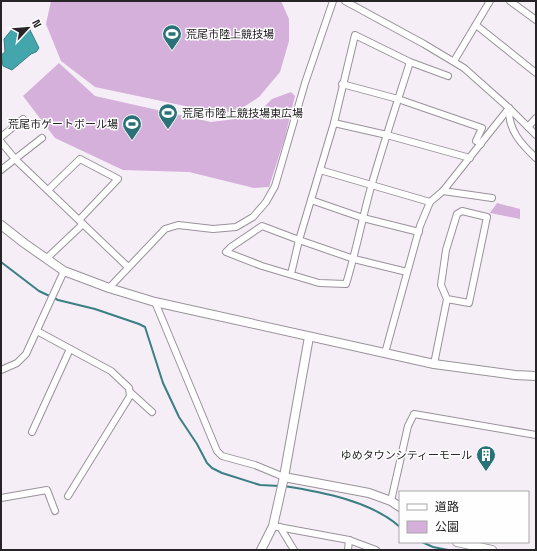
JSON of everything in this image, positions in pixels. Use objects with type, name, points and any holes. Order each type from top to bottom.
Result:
[{"type":"street","points":[[109,288],[165,229],[178,225],[213,229],[236,227],[253,217],[266,202],[275,186],[305,83],[333,1]]},
{"type":"street","points":[[345,1],[464,68],[509,108],[536,135]]},
{"type":"street","points":[[454,61],[490,1]]},
{"type":"street","points":[[510,1],[536,20]]},
{"type":"street","points":[[476,25],[536,73]]},
{"type":"street","points":[[291,274],[326,146],[334,123],[342,84],[355,35],[410,62],[448,76]]},
{"type":"street","points":[[406,272],[354,259],[262,226],[226,252],[262,266],[319,283],[346,284],[354,259],[372,186],[410,62]]},
{"type":"street","points":[[342,84],[398,99],[482,128],[476,141],[481,144]]},
{"type":"street","points":[[385,353],[406,272],[430,202],[443,191],[509,108]]},
{"type":"street","points":[[509,108],[509,117],[517,137],[536,158]]},
{"type":"street","points":[[528,127],[536,118]]},
{"type":"street","points":[[1,137],[23,119]]},
{"type":"street","points":[[334,123],[387,135],[470,158]]},
{"type":"street","points":[[1,170],[42,138]]},
{"type":"street","points":[[1,142],[15,159],[128,267]]},
{"type":"street","points":[[46,259],[81,222],[118,179],[80,159],[48,190]]},
{"type":"street","points":[[320,170],[430,202]]},
{"type":"street","points":[[443,191],[492,198]]},
{"type":"street","points":[[311,200],[363,218],[419,232]]},
{"type":"street","points":[[434,364],[446,299],[441,285],[446,250],[456,214],[462,211],[487,218],[469,303],[446,299]]},
{"type":"street","points":[[1,225],[64,271],[109,288],[155,302],[434,364],[515,375],[536,376]]},
{"type":"street","points":[[1,370],[17,363],[26,354],[64,271]]},
{"type":"street","points":[[155,302],[217,451],[222,456],[255,465],[284,478],[369,493],[391,501],[399,506]]},
{"type":"street","points":[[37,331],[111,371],[130,388],[130,396],[68,496]]},
{"type":"street","points":[[294,550],[277,526],[277,507],[284,478],[309,337]]},
{"type":"street","points":[[32,432],[70,349]]},
{"type":"street","points":[[130,392],[152,412]]},
{"type":"street","points":[[391,501],[408,426],[414,414],[536,435]]},
{"type":"street","points":[[1,498],[47,490],[55,511]]},
{"type":"street","points":[[277,526],[349,540],[376,550]]},
{"type":"street","points":[[260,550],[277,526]]},
{"type":"street","points":[[348,550],[349,540]]},
{"type":"street","points":[[461,543],[492,550]]},
{"type":"green space","name":"荒尾市陸上競技場","points":[[51,1],[281,1],[289,19],[289,41],[280,72],[259,97],[239,110],[218,113],[95,87],[61,61],[46,24]]},
{"type":"green space","name":"荒尾市陸上競技場東広場","points":[[59,63],[95,96],[211,122],[236,119],[257,114],[272,99],[291,92],[295,96],[285,137],[269,187],[254,188],[189,172],[123,170],[55,138],[23,96]]},
{"type":"green space","points":[[497,203],[520,209],[520,219],[490,213]]},
{"type":"water","points":[[28,26],[39,48],[36,52],[31,54],[12,70],[3,66],[1,55],[5,52],[4,39],[13,28]]},
{"type":"waterway","points":[[1,262],[39,291],[58,300],[95,309],[145,327],[163,383],[179,417],[197,444],[207,463],[212,468],[222,473],[260,485],[280,486]]},
{"type":"waterway","points":[[284,486],[314,491],[361,504],[375,510],[399,526]]},
{"type":"waterway","points":[[424,543],[433,547],[448,550]]},
{"type":"place","name":"荒尾市陸上競技場","points":[[172,51]]},
{"type":"place","name":"荒尾市陸上競技場東広場","points":[[168,130]]},
{"type":"place","name":"荒尾市ゲートボール場","points":[[132,141]]},
{"type":"place","name":"ゆめタウンシティーモール","points":[[486,472]]}]
